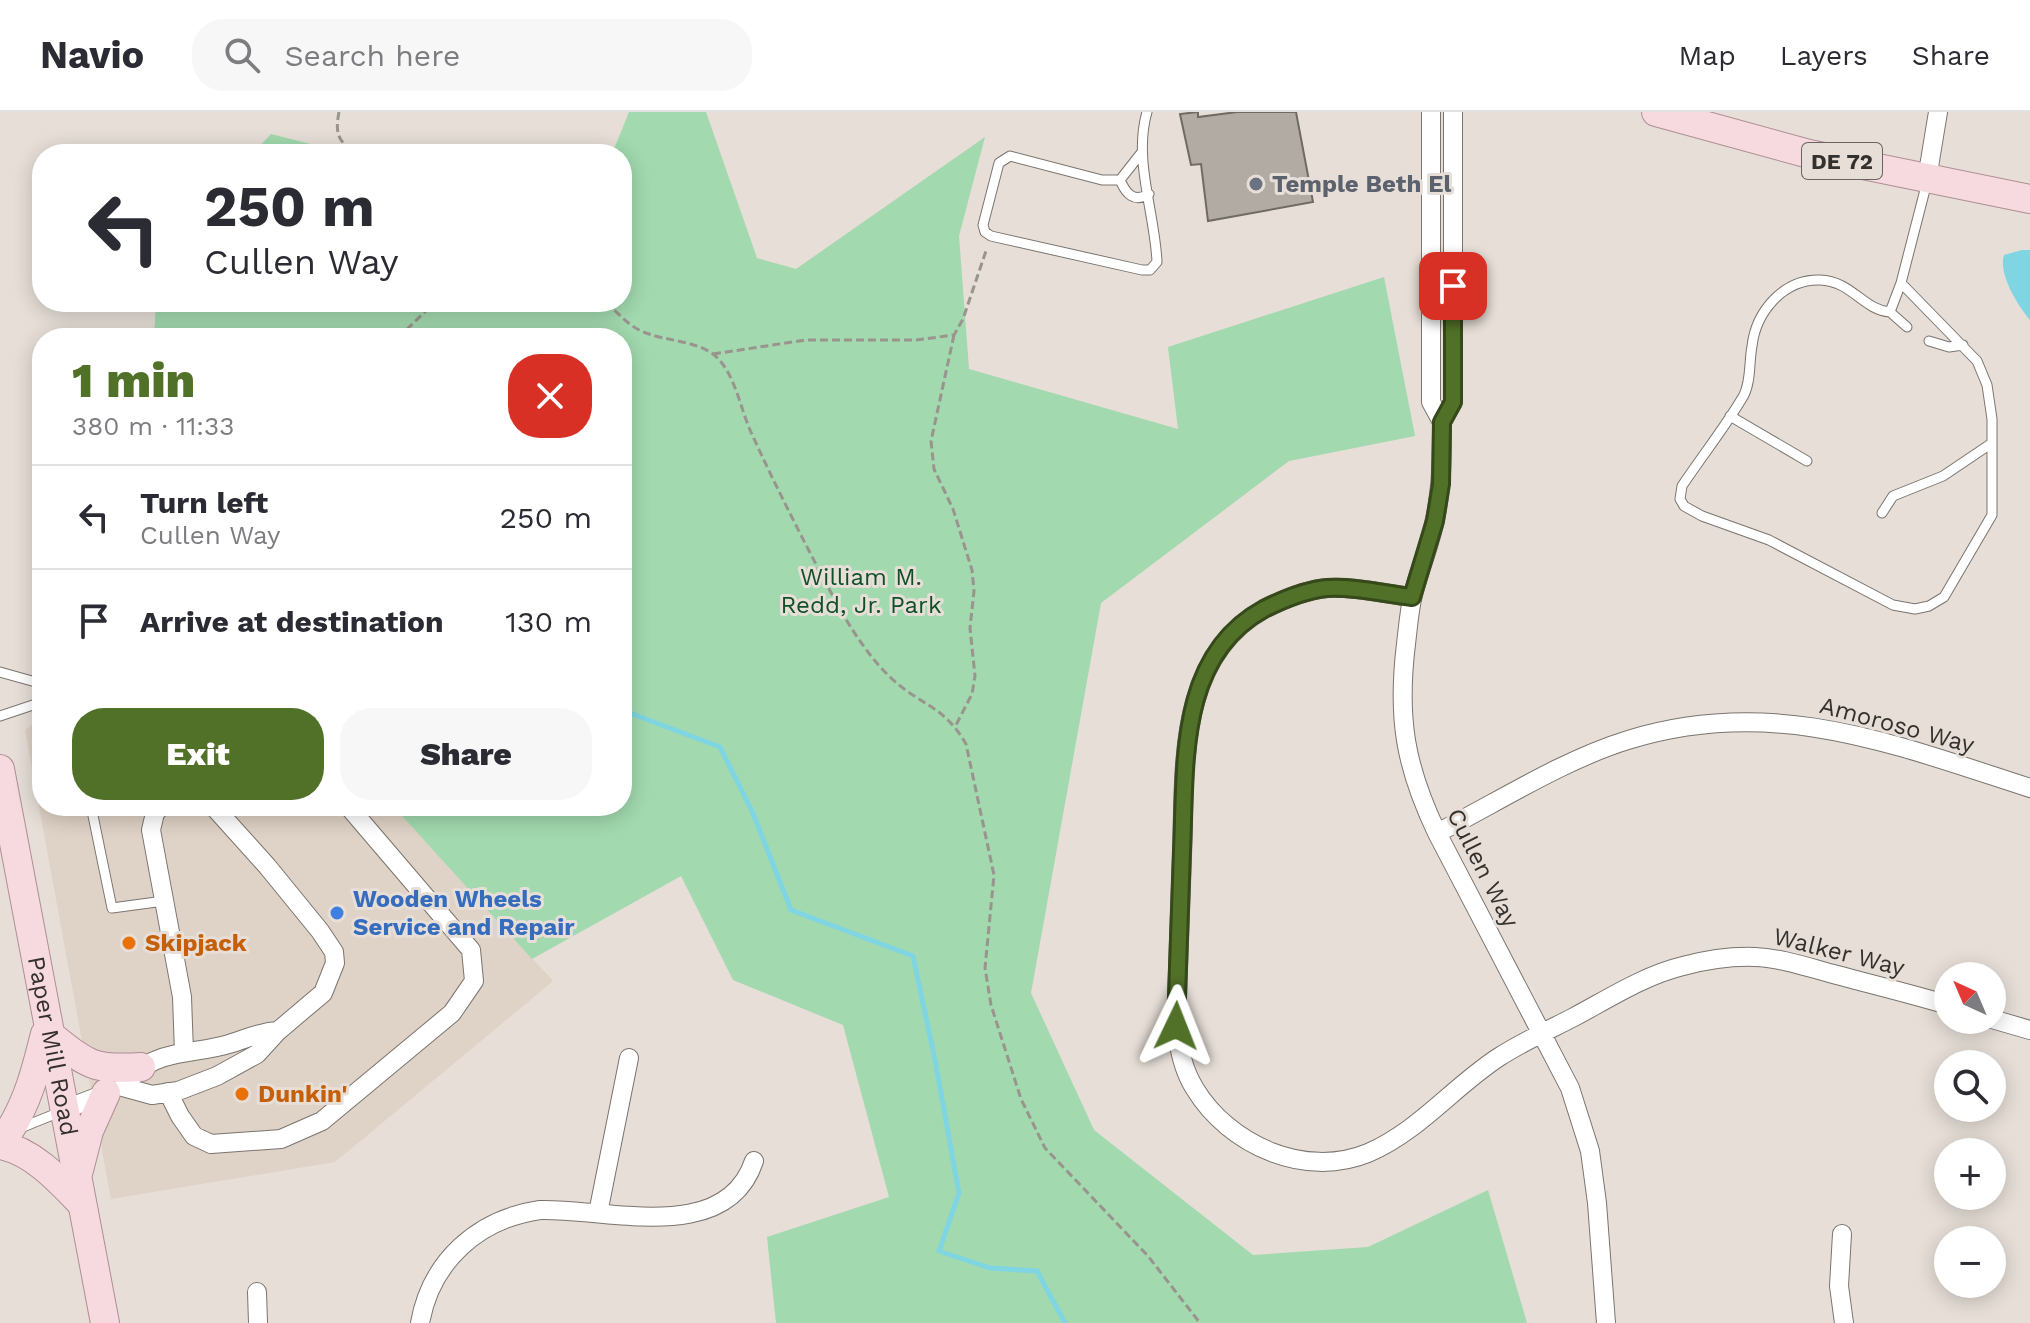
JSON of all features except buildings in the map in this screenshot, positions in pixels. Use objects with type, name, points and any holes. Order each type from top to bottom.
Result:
[{"type":"main road","name":"DE 72","points":[[1656,112],[1809,154],[2030,199]]},
{"type":"main road","name":"Paper Mill Road","points":[[0,769],[105,1323]]},
{"type":"main road","points":[[48,1030],[80,1059],[105,1069],[124,1082],[89,1131],[79,1165],[79,1196],[3,1138],[22,1111],[48,1030]]},
{"type":"street","name":"Cullen Way","points":[[1431,112],[1431,402],[1442,422]]},
{"type":"street","name":"Cullen Way","points":[[1453,112],[1453,402],[1442,422],[1441,484],[1435,521],[1412,597],[1402,677],[1402,718],[1407,754],[1419,794],[1570,1088],[1590,1151],[1606,1323]]},
{"type":"street","points":[[1927,179],[1938,112]]},
{"type":"street","name":"Walker Way","points":[[1412,597],[1328,588],[1287,597],[1252,616],[1228,637],[1207,667],[1194,699],[1186,748],[1176,1026],[1181,1058],[1195,1089],[1215,1115],[1240,1137],[1267,1152],[1300,1161],[1337,1160],[1365,1154],[1401,1136],[1498,1057],[1643,982],[1679,967],[1721,958],[1757,957],[1788,962],[1934,1001]]},
{"type":"street","name":"Amoroso Way","points":[[1437,833],[1565,766],[1627,740],[1668,731],[1746,722],[1785,722],[1855,734],[2030,788]]},
{"type":"street","points":[[154,816],[151,830],[182,997],[184,1052]]},
{"type":"street","points":[[124,1082],[152,1095],[168,1092],[217,1076],[257,1054],[278,1031],[323,993],[335,963],[334,952],[320,931],[222,816]]},
{"type":"street","points":[[168,1092],[194,1136],[211,1144],[281,1139],[322,1121],[452,1013],[474,981],[471,950],[357,816]]},
{"type":"street","points":[[2006,1023],[2030,1030]]},
{"type":"street","points":[[63,1110],[124,1082],[164,1056],[228,1044],[257,1033],[278,1031]]},
{"type":"street","points":[[598,1213],[629,1058]]},
{"type":"street","points":[[420,1323],[427,1297],[443,1265],[488,1225],[540,1210],[666,1217],[707,1210],[745,1183],[754,1161]]},
{"type":"street","points":[[1842,1234],[1839,1286],[1844,1323]]},
{"type":"street","points":[[257,1292],[258,1323]]},
{"type":"lane","points":[[1120,180],[1102,180],[1005,157],[999,163],[983,225],[985,232],[991,236],[1150,270],[1157,262],[1142,152],[1147,112]]},
{"type":"lane","points":[[1120,180],[1142,152]]},
{"type":"lane","points":[[1890,312],[1901,283],[1927,179]]},
{"type":"lane","points":[[1120,180],[1126,193],[1133,198],[1143,198],[1149,194]]},
{"type":"lane","points":[[1901,283],[1977,361],[1987,385],[1992,443],[1992,515],[1944,597],[1929,606],[1915,609],[1893,605],[1769,540],[1702,516],[1684,506],[1680,499],[1682,486],[1746,391],[1755,330],[1761,317],[1785,290],[1805,280],[1839,282],[1880,312],[1890,312],[1907,327]]},
{"type":"lane","points":[[1929,341],[1949,347],[1963,345]]},
{"type":"lane","points":[[1730,416],[1807,461]]},
{"type":"lane","points":[[1882,513],[1893,496],[1943,476],[1992,443]]},
{"type":"lane","points":[[0,672],[32,681]]},
{"type":"lane","points":[[0,716],[32,705]]},
{"type":"lane","points":[[93,816],[112,908],[164,901]]},
{"type":"lane","points":[[3,1138],[63,1110]]},
{"type":"path","points":[[339,112],[336,127],[344,144]]},
{"type":"path","points":[[956,726],[972,694],[975,676],[970,628],[974,591],[972,570],[953,509],[934,469],[931,441],[954,335],[963,319],[991,236]]},
{"type":"path","points":[[408,328],[425,312]]},
{"type":"path","points":[[617,312],[647,334],[696,346],[713,354],[725,368],[750,429],[829,589],[858,639],[902,688],[939,710],[956,726],[966,744],[994,875],[985,968],[991,1005],[1021,1099],[1045,1148],[1148,1256],[1200,1323]]},
{"type":"path","points":[[713,354],[806,340],[916,340],[954,335]]},
{"type":"shaded area","points":[[32,725],[32,768],[25,730]]},
{"type":"shaded area","points":[[41,816],[402,816],[553,981],[335,1162],[111,1199]]},
{"type":"green space","name":"William M. Redd, Jr. Park","points":[[629,112],[706,112],[757,258],[796,269],[985,137],[959,236],[969,369],[1178,429],[1168,347],[1384,277],[1415,436],[1289,461],[1101,603],[1031,993],[1094,1130],[1253,1255],[1368,1247],[1488,1190],[1527,1323],[776,1323],[767,1237],[889,1197],[843,1025],[733,980],[681,876],[532,959],[402,816],[632,816],[632,328],[155,328],[155,312],[632,312],[632,144],[616,144]]},
{"type":"green space","points":[[271,134],[310,144],[262,144]]},
{"type":"water","points":[[2030,250],[2030,320],[2006,280],[2003,263],[2004,255]]},
{"type":"waterway","points":[[632,714],[720,747],[752,811],[791,910],[913,956],[959,1193],[939,1251],[990,1268],[1037,1271],[1065,1323]]},
{"type":"place","name":"Temple Beth El","points":[[1256,184]]},
{"type":"place","name":"Wooden Wheels Service and Repair","points":[[337,913]]},
{"type":"place","name":"Skipjack","points":[[129,943]]},
{"type":"place","name":"Dunkin'","points":[[242,1094]]},
{"type":"route","points":[[1176,1026],[1186,748],[1194,699],[1207,667],[1228,637],[1252,616],[1287,597],[1328,588],[1412,597],[1435,521],[1441,484],[1442,422],[1453,402],[1453,286]]}]
